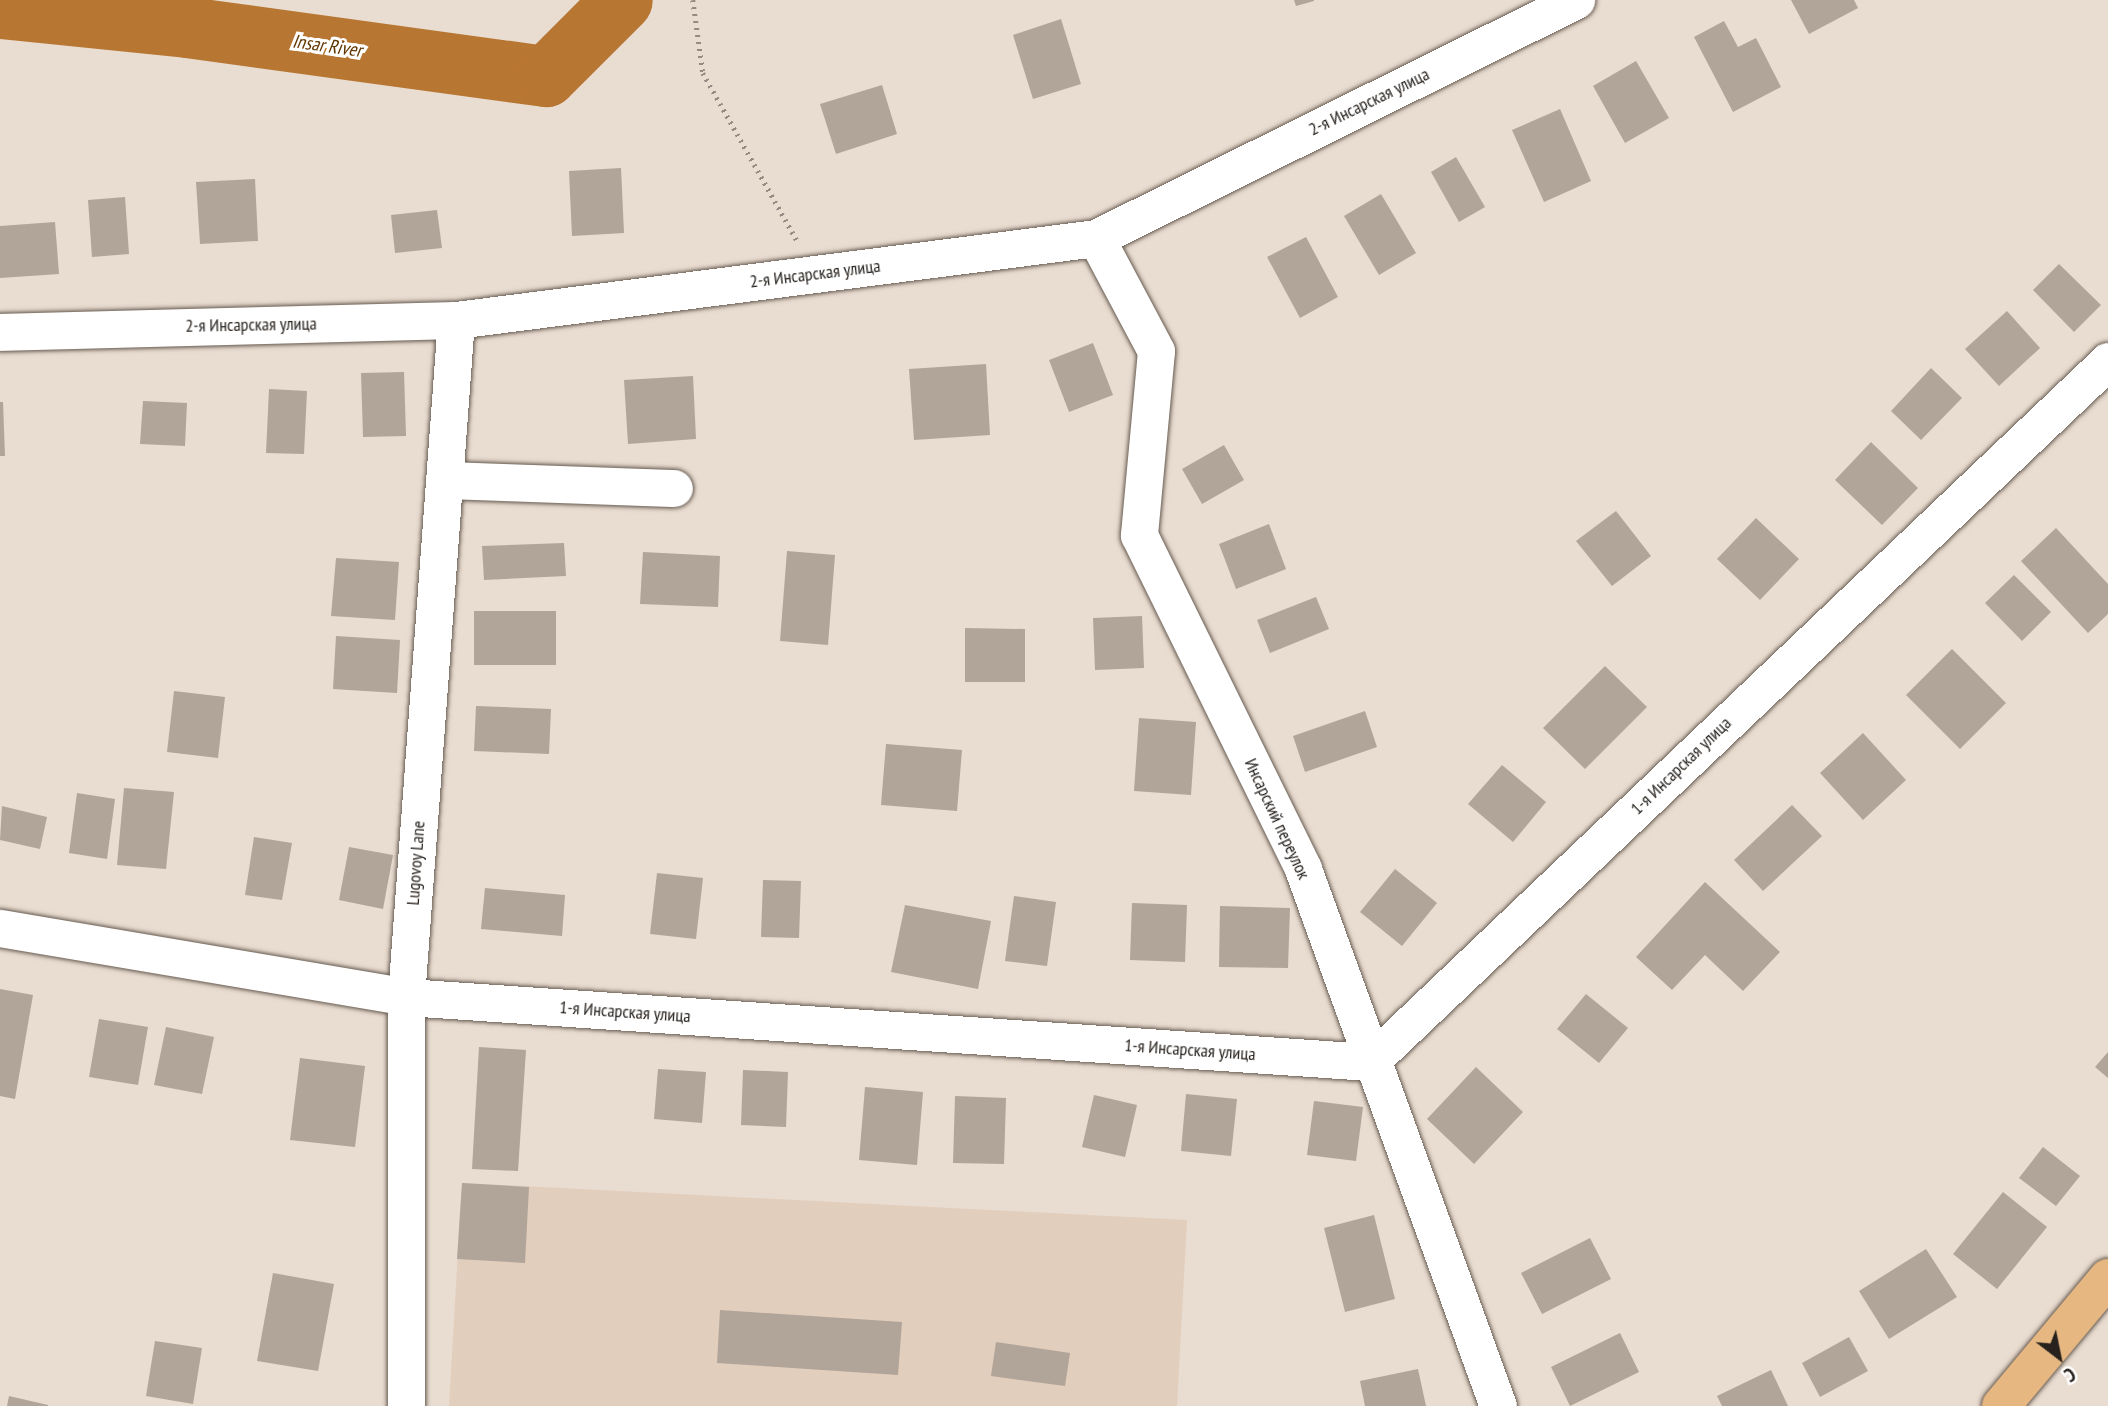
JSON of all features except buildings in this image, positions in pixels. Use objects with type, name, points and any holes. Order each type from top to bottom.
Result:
[{"type":"main road","points":[[2001,1406],[2108,1278]]},
{"type":"street","name":"2-я Инсарская улица","points":[[0,332],[456,320],[1096,238],[1576,0]]},
{"type":"street","name":"Инсарский переулок","points":[[1096,238],[1156,351],[1139,535],[1303,869],[1370,1062],[1498,1406]]},
{"type":"street","name":"Lugovoy Lane","points":[[406,1406],[406,997],[456,320]]},
{"type":"street","name":"1-я Инсарская улица","points":[[0,928],[406,997],[1370,1062],[2108,361]]},
{"type":"street","points":[[444,480],[674,488]]},
{"type":"path","points":[[692,0],[703,73],[815,274]]},
{"type":"shaded area","points":[[462,1183],[1187,1220],[1177,1406],[449,1406]]},
{"type":"waterway","name":"Insar River","points":[[0,8],[187,27],[546,76],[622,0]]}]
